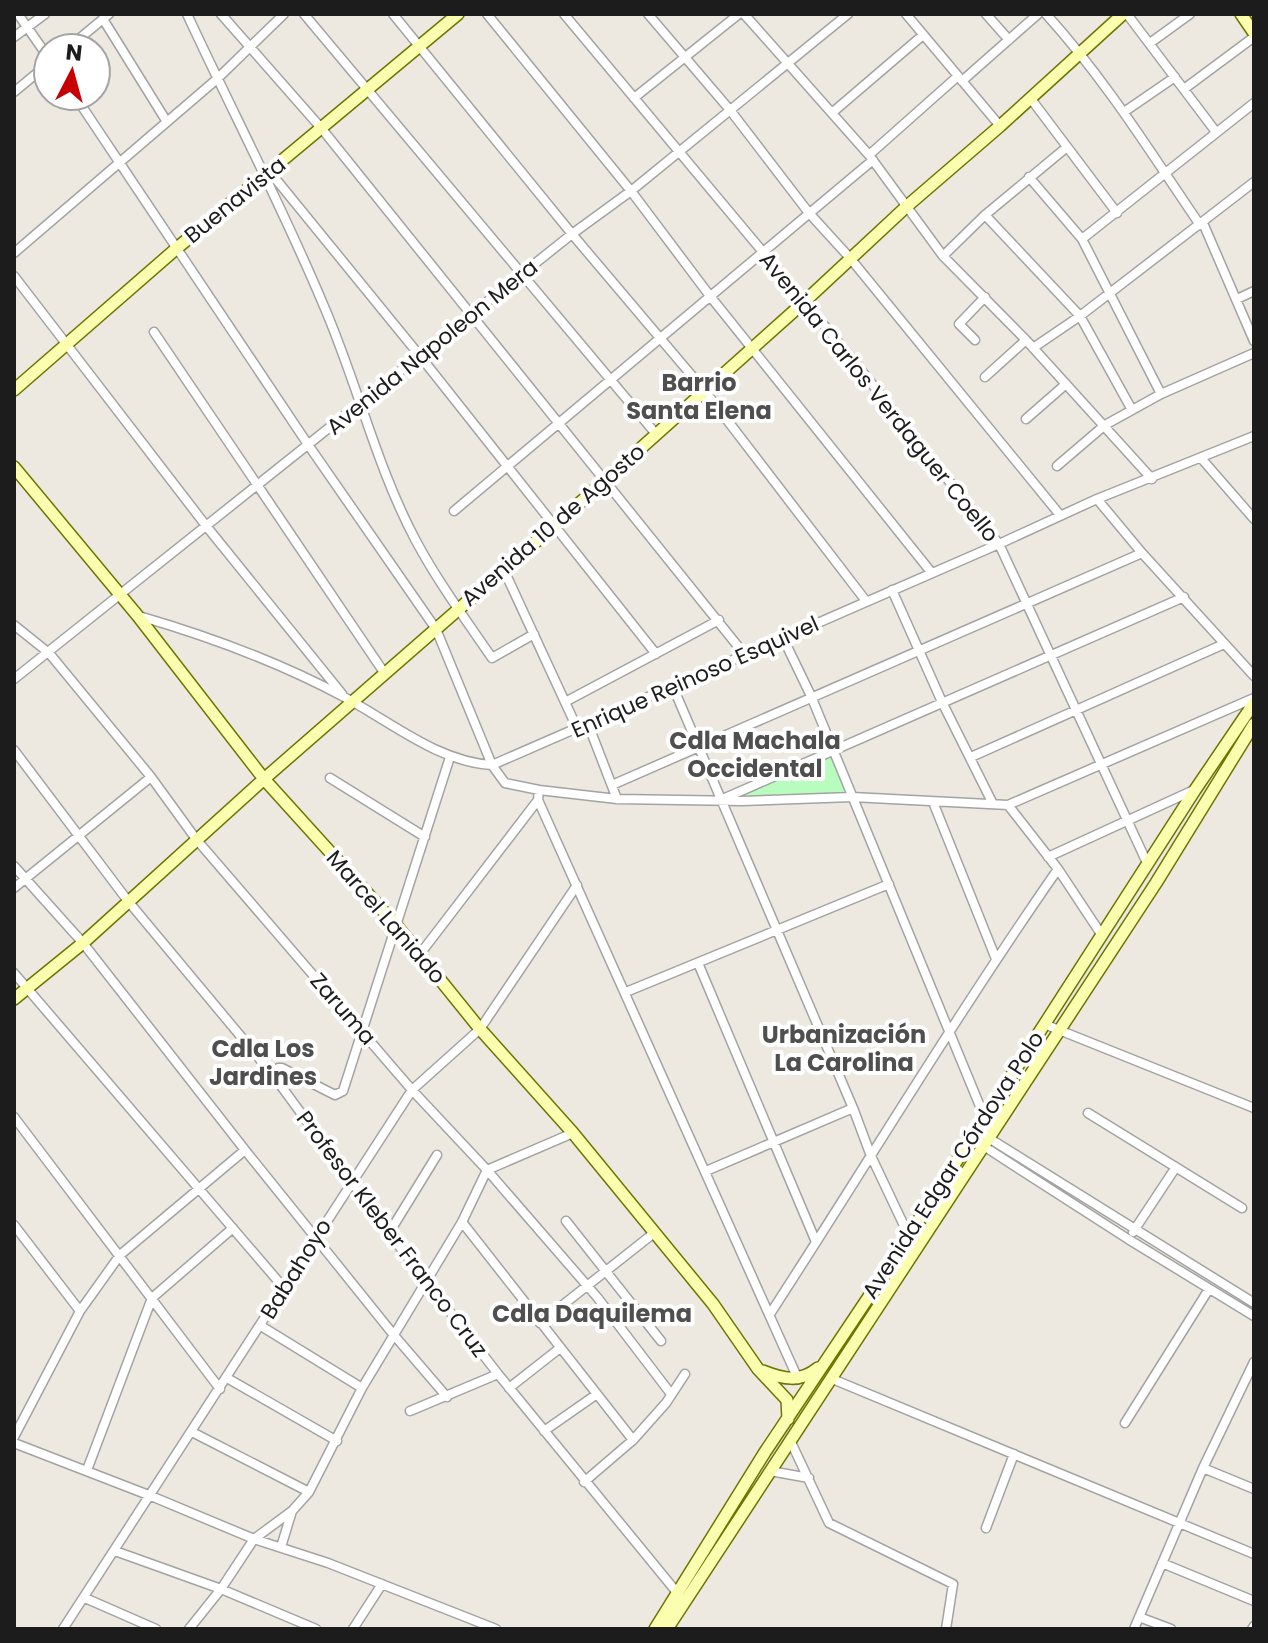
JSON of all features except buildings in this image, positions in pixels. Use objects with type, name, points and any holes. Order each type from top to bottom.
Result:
[{"type":"street","points":[[18,14],[32,34]]},
{"type":"street","points":[[14,37],[45,14]]},
{"type":"street","points":[[187,14],[217,79],[268,174],[324,305],[359,403],[416,542],[492,658],[534,634]]},
{"type":"street","points":[[221,14],[322,129],[745,655]]},
{"type":"street","points":[[14,253],[217,79],[284,14]]},
{"type":"street","points":[[304,14],[656,434]]},
{"type":"street","points":[[393,14],[704,390],[866,601]]},
{"type":"street","name":"Buenavista","points":[[14,390],[177,248],[458,14]]},
{"type":"street","points":[[487,14],[631,191],[710,296],[931,572]]},
{"type":"street","name":"Avenida Carlos Verdaguer Coello","points":[[564,14],[849,355],[999,544],[1148,865]]},
{"type":"street","points":[[648,14],[1060,515]]},
{"type":"street","points":[[634,98],[742,14],[833,112],[943,256],[1030,344],[1152,479]]},
{"type":"street","name":"Avenida Napoleon Mera","points":[[14,679],[572,234],[631,191],[848,14]]},
{"type":"street","points":[[906,14],[1000,126]]},
{"type":"street","points":[[986,14],[1009,40]]},
{"type":"street","points":[[454,511],[809,213],[960,78],[1038,14]]},
{"type":"street","points":[[1046,14],[1080,52],[1202,224],[1254,341]]},
{"type":"street","points":[[1125,14],[1216,132]]},
{"type":"street","name":"Avenida 10 de Agosto","points":[[14,999],[83,943],[349,700],[385,674],[554,526],[906,207],[1125,14]]},
{"type":"street","points":[[1150,43],[1190,14]]},
{"type":"street","points":[[1184,89],[1254,35],[1241,14]]},
{"type":"street","points":[[87,32],[106,16],[167,122]]},
{"type":"street","points":[[833,112],[923,35]]},
{"type":"street","points":[[14,92],[32,77]]},
{"type":"street","points":[[1124,112],[1175,77]]},
{"type":"street","points":[[1031,99],[1117,213]]},
{"type":"street","points":[[1082,239],[1254,103]]},
{"type":"street","points":[[86,112],[309,446],[436,629],[492,765],[505,783],[538,795],[617,799],[852,797],[1008,805],[1254,701]]},
{"type":"street","points":[[943,256],[985,215],[1067,147]]},
{"type":"street","points":[[268,174],[420,356],[656,654]]},
{"type":"street","points":[[1029,177],[1082,239],[1161,394]]},
{"type":"street","points":[[985,377],[1030,344],[1080,316],[1254,182]]},
{"type":"street","points":[[985,215],[1080,316],[1132,410]]},
{"type":"street","points":[[14,276],[207,527],[349,700]]},
{"type":"street","points":[[1237,299],[1254,291]]},
{"type":"street","points":[[975,340],[959,324],[985,297]]},
{"type":"street","points":[[154,332],[385,674]]},
{"type":"street","points":[[1057,466],[1105,425],[1161,394],[1254,353]]},
{"type":"street","points":[[1026,419],[1066,384]]},
{"type":"street","name":"Enrique Reinoso Esquivel","points":[[492,765],[1097,499],[1254,436]]},
{"type":"street","points":[[1201,458],[1254,519]]},
{"type":"street","name":"Marcel Laniado","points":[[14,467],[137,615],[264,779],[396,925],[713,1304],[758,1369],[787,1400],[788,1419]]},
{"type":"street","points":[[1097,499],[1254,676]]},
{"type":"street","points":[[612,785],[1142,553]]},
{"type":"street","points":[[503,568],[577,728]]},
{"type":"street","points":[[892,590],[942,702],[993,804]]},
{"type":"street","points":[[721,800],[1184,597]]},
{"type":"street","points":[[137,615],[248,651],[349,700],[450,757],[492,765]]},
{"type":"street","points":[[565,702],[719,620]]},
{"type":"street","name":"Zaruma","points":[[14,625],[49,653],[151,777],[196,839],[412,1090],[487,1170],[588,1287],[671,1394]]},
{"type":"street","points":[[783,638],[811,696],[984,1116],[985,1141]]},
{"type":"street","points":[[971,757],[1224,644]]},
{"type":"street","points":[[673,687],[871,1156],[908,1234]]},
{"type":"street","name":"Avenida Edgar Córdova Polo","points":[[667,1629],[681,1596],[788,1419],[1254,701]]},
{"type":"street","points":[[588,724],[617,799]]},
{"type":"street","name":"Avenida Edgar Córdova Polo","points":[[655,1629],[770,1471],[1156,883],[1254,724]]},
{"type":"street","name":"Profesor Kleber Franco Cruz","points":[[14,750],[128,901],[273,1075],[389,1233],[509,1388],[681,1596]]},
{"type":"street","points":[[273,1075],[278,1068],[282,1068],[339,1095],[450,757]]},
{"type":"street","points":[[14,888],[151,777]]},
{"type":"street","points":[[330,778],[425,837]]},
{"type":"street","points":[[1048,857],[1195,790]]},
{"type":"street","points":[[538,795],[798,1379]]},
{"type":"street","points":[[420,954],[538,795]]},
{"type":"street","points":[[933,802],[996,959]]},
{"type":"street","points":[[1008,805],[1058,869],[1101,934]]},
{"type":"street","points":[[14,866],[83,943],[245,1150],[447,1397]]},
{"type":"street","points":[[770,1314],[996,959],[1058,869]]},
{"type":"street","points":[[626,992],[889,884]]},
{"type":"street","name":"Babahoyo","points":[[63,1629],[412,1090],[480,1029],[577,885]]},
{"type":"street","points":[[698,963],[816,1242]]},
{"type":"street","points":[[14,973],[284,1288]]},
{"type":"street","points":[[1044,1024],[1254,1108]]},
{"type":"street","points":[[706,1171],[853,1108]]},
{"type":"street","points":[[1088,1113],[1242,1208]]},
{"type":"street","points":[[14,1117],[220,1389]]},
{"type":"street","points":[[189,1629],[221,1589],[254,1539],[292,1511],[309,1492],[362,1388],[462,1222],[487,1170],[573,1133]]},
{"type":"street","points":[[985,1141],[1254,1303]]},
{"type":"street","points":[[985,1141],[1128,1239],[1254,1316]]},
{"type":"street","points":[[245,1150],[120,1255],[80,1311],[14,1440],[254,1539],[382,1584],[491,1628]]},
{"type":"street","points":[[389,1233],[437,1155]]},
{"type":"street","points":[[1128,1239],[1176,1167]]},
{"type":"street","points":[[566,1221],[661,1341]]},
{"type":"street","points":[[462,1222],[633,1440]]},
{"type":"street","points":[[14,1225],[80,1311]]},
{"type":"street","points":[[87,1470],[152,1298],[233,1228]]},
{"type":"street","points":[[540,1323],[654,1233]]},
{"type":"street","points":[[1125,1423],[1209,1289]]},
{"type":"street","points":[[261,1326],[362,1388]]},
{"type":"street","points":[[509,1388],[560,1348]]},
{"type":"street","points":[[1134,1629],[1203,1468],[1254,1362]]},
{"type":"street","points":[[758,1369],[780,1377],[798,1379],[811,1374],[824,1363]]},
{"type":"street","points":[[410,1411],[498,1374]]},
{"type":"street","points":[[584,1482],[633,1440],[666,1403],[685,1374]]},
{"type":"street","points":[[227,1378],[337,1441]]},
{"type":"street","points":[[830,1378],[1254,1554]]},
{"type":"street","points":[[544,1431],[597,1394]]},
{"type":"street","points":[[192,1432],[309,1492]]},
{"type":"street","points":[[790,1440],[829,1523],[953,1584],[946,1629]]},
{"type":"street","points":[[986,1528],[1014,1454]]},
{"type":"street","points":[[1203,1468],[1253,1485]]},
{"type":"street","points":[[770,1471],[809,1478]]},
{"type":"street","points":[[281,1547],[292,1511]]},
{"type":"street","points":[[115,1551],[221,1589],[316,1629]]},
{"type":"street","points":[[1162,1563],[1254,1601]]},
{"type":"street","points":[[353,1629],[382,1584]]},
{"type":"street","points":[[85,1598],[156,1629]]},
{"type":"street","points":[[1139,1617],[1171,1629]]},
{"type":"green space","points":[[835,752],[856,801],[724,801]]},
{"type":"district","name":"Barrio Santa Elena","points":[[699,396]]},
{"type":"district","name":"Cdla Machala Occidental","points":[[755,754]]},
{"type":"district","name":"Urbanización La Carolina","points":[[844,1048]]},
{"type":"district","name":"Cdla Los Jardines","points":[[263,1062]]},
{"type":"district","name":"Cdla Daquilema","points":[[592,1313]]}]
